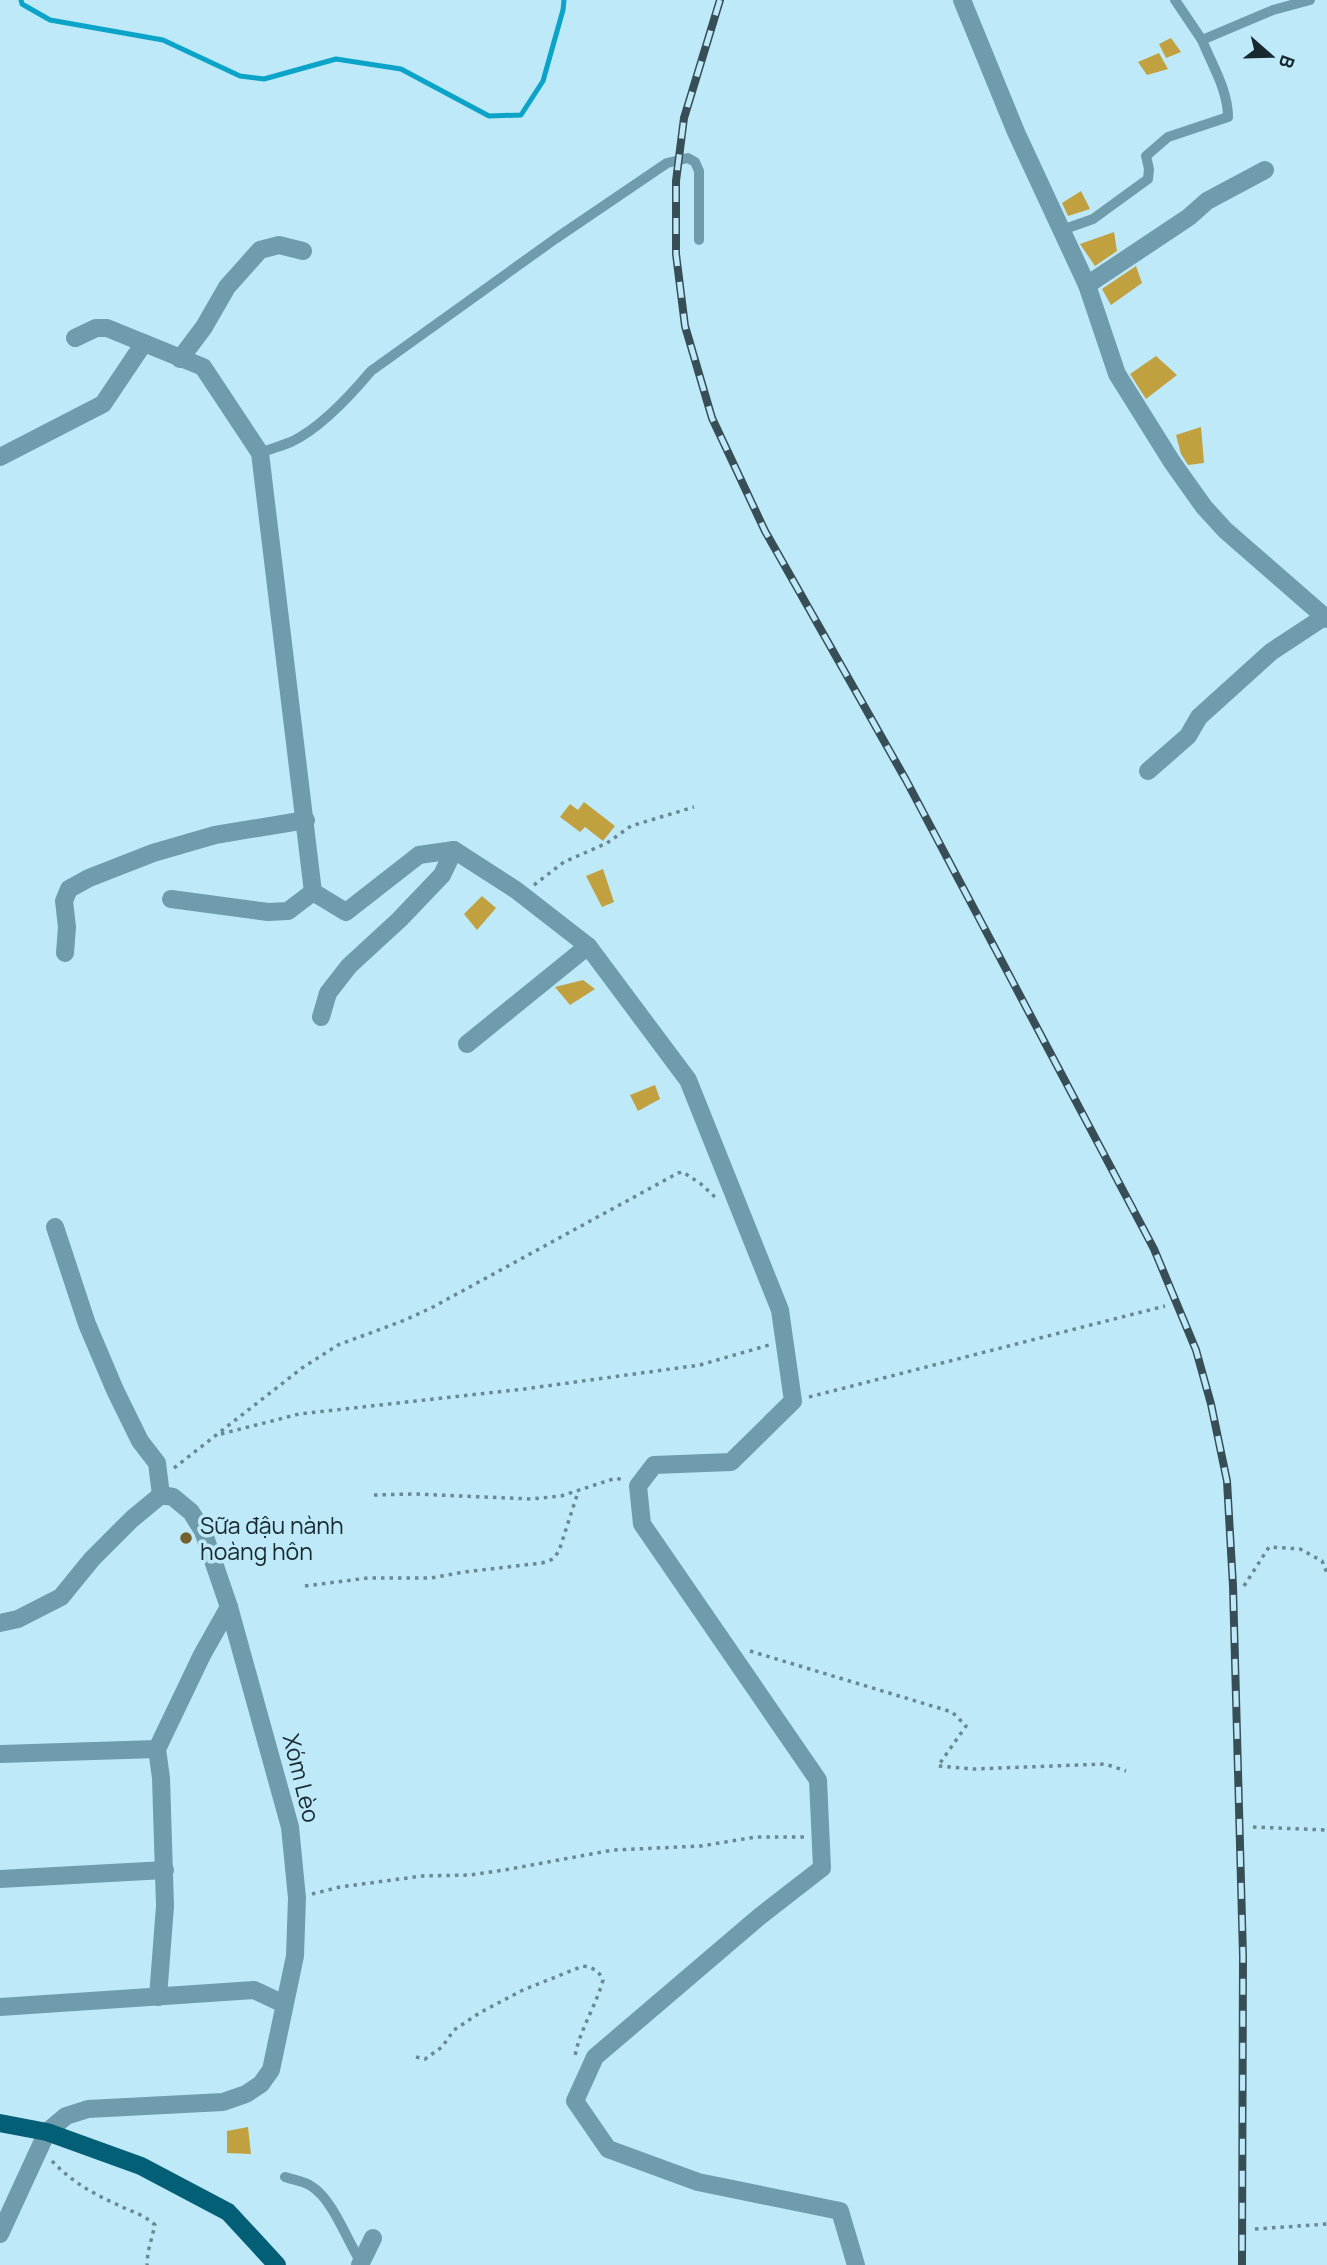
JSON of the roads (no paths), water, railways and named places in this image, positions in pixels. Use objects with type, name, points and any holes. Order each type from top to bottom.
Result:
[{"type":"main road","points":[[0,2123],[43,2139],[141,2166],[228,2212],[277,2265]]},
{"type":"street","points":[[962,0],[1016,132],[1087,285],[1118,374],[1204,508],[1225,530],[1326,618],[1271,652],[1199,717],[1188,736],[1148,771]]},
{"type":"street","points":[[1087,285],[1189,217],[1207,201],[1265,170]]},
{"type":"street","points":[[180,359],[204,327],[227,287],[260,250],[279,245],[303,251]]},
{"type":"street","points":[[75,338],[96,328],[107,328],[203,367],[260,453],[313,892]]},
{"type":"street","points":[[0,457],[103,404],[144,343]]},
{"type":"street","points":[[65,953],[67,927],[64,901],[69,889],[153,853],[215,835],[306,820]]},
{"type":"street","points":[[313,892],[346,912],[419,855],[454,850],[521,895],[588,946],[688,1080],[780,1310],[793,1401],[732,1462],[654,1465],[638,1486],[642,1524],[818,1780],[822,1868],[759,1917],[596,2057],[575,2101],[608,2149],[698,2182],[839,2211],[856,2265]]},
{"type":"street","points":[[321,1017],[328,993],[349,966],[442,875],[454,850]]},
{"type":"street","points":[[171,899],[268,912],[288,911],[313,892]]},
{"type":"street","points":[[467,1044],[588,946]]},
{"type":"street","points":[[0,1623],[18,1619],[61,1597],[92,1559],[160,1487],[157,1463],[140,1441],[101,1357],[55,1227]]},
{"type":"street","name":"Xóm Lèo","points":[[43,2139],[66,2116],[88,2109],[223,2102],[246,2094],[261,2084],[271,2070],[295,1956],[296,1898],[290,1827],[229,1607],[203,1531],[191,1512],[160,1487]]},
{"type":"street","points":[[158,1997],[164,1918],[164,1870],[162,1778],[156,1749],[229,1607]]},
{"type":"street","points":[[0,1754],[156,1749]]},
{"type":"street","points":[[0,1879],[164,1870]]},
{"type":"street","points":[[0,2007],[254,1990],[284,2004]]},
{"type":"street","points":[[0,2234],[43,2139]]},
{"type":"street","points":[[361,2264],[373,2238]]},
{"type":"lane","points":[[1062,230],[1093,219],[1148,179],[1146,156],[1168,137],[1228,117],[1228,107],[1220,81],[1202,40],[1175,0]]},
{"type":"lane","points":[[1202,40],[1273,10],[1310,0]]},
{"type":"lane","points":[[260,453],[293,441],[306,433],[347,400],[371,371],[555,239],[667,163],[688,158],[695,162],[699,171],[699,240]]},
{"type":"lane","points":[[285,2177],[310,2185],[328,2199],[361,2264]]},
{"type":"waterway","points":[[21,0],[22,4],[50,20],[163,40],[240,76],[264,79],[336,59],[401,69],[489,116],[521,115],[543,81],[564,0]]},
{"type":"railway","points":[[720,0],[684,118],[676,181],[676,254],[685,326],[712,418],[765,531],[906,780],[1154,1249],[1196,1350],[1211,1404],[1227,1481],[1233,1586],[1243,1956],[1242,2265]]},
{"type":"place","name":"Sữa đậu nành hoàng hôn","points":[[186,1538]]}]
